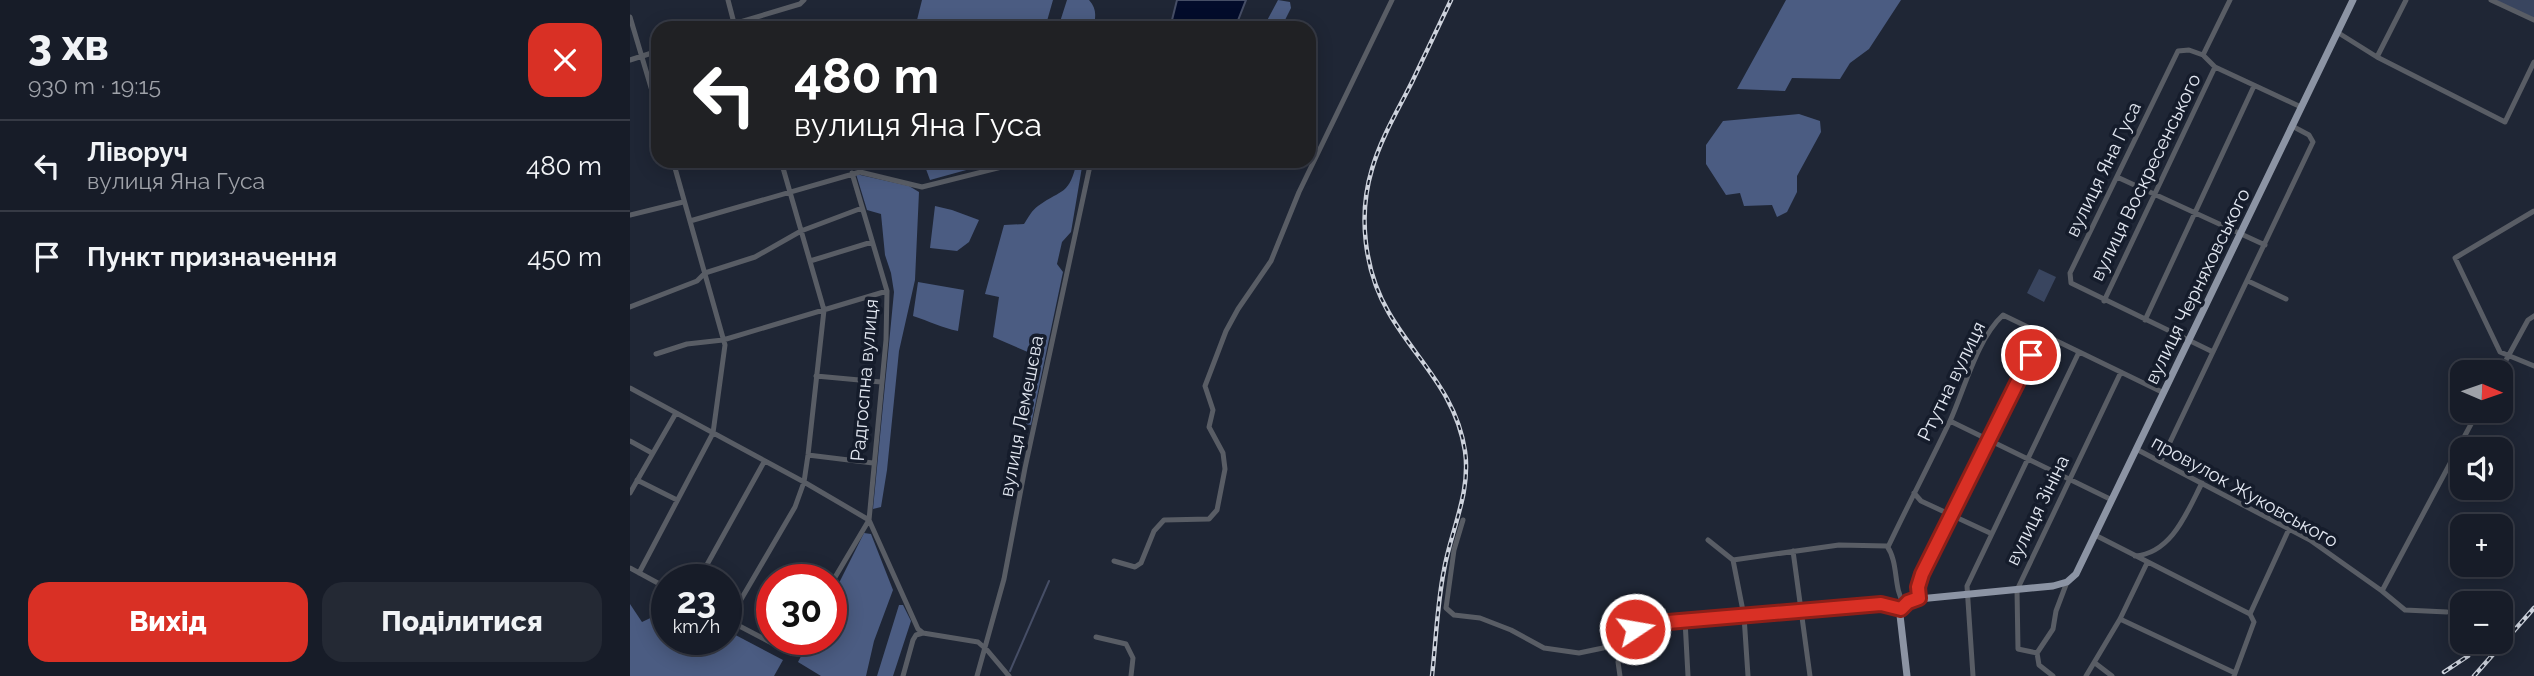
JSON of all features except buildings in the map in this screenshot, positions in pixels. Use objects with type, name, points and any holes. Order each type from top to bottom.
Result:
[{"type":"main road","name":"вулиця Черняховського","points":[[2067,582],[2076,574],[2353,0]]},
{"type":"main road","points":[[1907,676],[1900,621],[1902,607],[1919,598],[2017,590],[2067,582]]},
{"type":"street","points":[[728,0],[735,21]]},
{"type":"street","points":[[748,21],[800,4],[804,0]]},
{"type":"street","points":[[1316,157],[1392,0]]},
{"type":"street","points":[[2230,0],[2203,55],[2209,64],[2301,107]]},
{"type":"street","points":[[2377,57],[2406,0]]},
{"type":"street","points":[[2491,0],[2534,20]]},
{"type":"street","points":[[630,17],[651,87]]},
{"type":"street","points":[[2337,32],[2377,57],[2505,122],[2534,62]]},
{"type":"street","name":"вулиця Яна Гуса","points":[[2104,301],[2071,283],[2070,273],[2178,51],[2189,50],[2203,55]]},
{"type":"street","points":[[630,61],[651,54]]},
{"type":"street","name":"вулиця Воскресенського","points":[[2104,301],[2215,67]]},
{"type":"street","points":[[2144,320],[2254,86]]},
{"type":"street","points":[[2161,461],[2313,142],[2309,135],[2292,125]]},
{"type":"street","points":[[639,573],[713,433],[725,345],[675,168]]},
{"type":"street","points":[[742,595],[794,507],[804,482],[824,310],[783,168]]},
{"type":"street","points":[[690,221],[852,173],[860,172],[922,187],[998,168]]},
{"type":"street","name":"вулиця Лемешєва","points":[[977,676],[1004,579],[1090,168]]},
{"type":"street","points":[[1114,561],[1135,566],[1141,563],[1150,538],[1164,520],[1209,519],[1217,510],[1225,469],[1223,453],[1209,427],[1213,410],[1205,386],[1226,331],[1271,261],[1311,168]]},
{"type":"street","name":"Радгоспна вулиця","points":[[843,564],[869,520],[887,291],[852,173]]},
{"type":"street","points":[[2117,177],[2265,245]]},
{"type":"street","points":[[630,215],[683,202]]},
{"type":"street","points":[[630,307],[697,281],[705,273],[755,257],[801,231],[862,208]]},
{"type":"street","points":[[2534,211],[2455,258],[2500,352],[2534,366]]},
{"type":"street","points":[[810,261],[872,242]]},
{"type":"street","points":[[2248,281],[2286,299]]},
{"type":"street","points":[[656,354],[687,344],[723,340],[887,291]]},
{"type":"street","points":[[2104,301],[2213,352]]},
{"type":"street","name":"Ртутна вулиця","points":[[1887,546],[1950,421],[1978,355],[1995,323],[2003,315],[2164,393]]},
{"type":"street","points":[[2505,360],[2528,320],[2534,316]]},
{"type":"street","points":[[1919,598],[1918,587],[1922,574],[2041,334]]},
{"type":"street","points":[[1973,676],[1967,586],[1990,533],[2079,352]]},
{"type":"street","name":"вулиця Зініна","points":[[2037,653],[2018,649],[2017,590],[2121,372]]},
{"type":"street","points":[[816,376],[881,382]]},
{"type":"street","points":[[630,388],[869,520],[915,624],[923,633]]},
{"type":"street","points":[[630,493],[676,413]]},
{"type":"street","points":[[1950,421],[2112,500]]},
{"type":"street","points":[[2382,591],[2471,424]]},
{"type":"street","points":[[630,441],[652,453]]},
{"type":"street","name":"провулок Жуковського","points":[[2136,449],[2310,540],[2409,612],[2447,612]]},
{"type":"street","points":[[808,455],[873,463]]},
{"type":"street","points":[[707,564],[764,462]]},
{"type":"street","points":[[637,480],[677,500]]},
{"type":"street","points":[[2135,556],[2156,551],[2180,527],[2202,483]]},
{"type":"street","points":[[1914,492],[1921,501],[1990,533]]},
{"type":"street","points":[[1463,520],[1454,550],[1446,608],[1454,615],[1490,622],[1522,635],[1544,648],[1580,653],[1603,648],[1651,624],[1685,620],[1881,604],[1902,607],[1898,577],[1887,546],[1839,545],[1733,560]]},
{"type":"street","points":[[2250,614],[2289,529]]},
{"type":"street","points":[[2095,535],[2250,614],[2255,622],[2234,674],[2120,619]]},
{"type":"street","points":[[1708,540],[1733,560],[1744,616],[1748,676]]},
{"type":"street","points":[[1793,551],[1810,676]]},
{"type":"street","points":[[2086,676],[2120,619],[2147,563]]},
{"type":"street","points":[[630,568],[651,579]]},
{"type":"street","points":[[2053,676],[2039,665],[2037,653],[2053,629],[2056,611],[2067,582]]},
{"type":"street","points":[[1685,620],[1688,676]]},
{"type":"street","points":[[903,676],[913,640],[916,635],[923,633],[978,642],[1009,676]]},
{"type":"street","points":[[1619,676],[1618,662],[1626,635]]},
{"type":"street","points":[[1096,637],[1126,643],[1133,658],[1131,676]]},
{"type":"street","points":[[2095,663],[2112,676]]},
{"type":"shaded area","points":[[922,0],[1053,0],[1047,21],[917,21]]},
{"type":"shaded area","points":[[1067,0],[1089,0],[1095,13],[1095,21],[1060,21]]},
{"type":"shaded area","points":[[1177,0],[1246,0],[1238,21],[1172,21]]},
{"type":"shaded area","points":[[1278,0],[1290,2],[1291,8],[1284,21],[1267,21]]},
{"type":"shaded area","points":[[1786,0],[1901,0],[1869,49],[1850,63],[1840,79],[1792,78],[1785,91],[1737,89]]},
{"type":"shaded area","points":[[2495,0],[2534,0],[2534,19]]},
{"type":"shaded area","points":[[1799,114],[1820,121],[1821,132],[1797,176],[1797,192],[1787,212],[1777,217],[1772,205],[1744,206],[1740,193],[1726,195],[1706,164],[1706,145],[1723,121]]},
{"type":"shaded area","points":[[926,168],[974,168],[930,180]]},
{"type":"shaded area","points":[[1075,168],[1082,168],[1071,232],[1062,242],[1057,264],[1063,272],[1031,425],[1024,424],[1037,356],[993,337],[999,297],[985,294],[1004,225],[1024,224],[1036,208],[1064,190]]},
{"type":"shaded area","points":[[856,174],[909,186],[919,192],[915,280],[899,351],[881,507],[873,509],[894,292],[885,255],[881,214],[867,210]]},
{"type":"shaded area","points":[[935,206],[979,220],[969,242],[957,251],[930,248]]},
{"type":"shaded area","points":[[2039,269],[2056,277],[2044,302],[2027,293]]},
{"type":"shaded area","points":[[918,282],[964,290],[958,331],[913,316]]},
{"type":"shaded area","points":[[864,533],[871,534],[893,590],[874,641],[866,676],[821,676],[798,662],[802,655],[847,655],[847,567]]},
{"type":"shaded area","points":[[630,604],[642,622],[651,618],[651,655],[742,655],[742,638],[756,646],[756,655],[774,655],[783,660],[774,676],[630,676]]},
{"type":"shaded area","points":[[899,605],[903,605],[911,621],[893,676],[877,676]]},
{"type":"waterway","points":[[1010,671],[1049,581]]},
{"type":"railway","points":[[1432,676],[1442,583],[1463,497],[1465,451],[1460,430],[1444,394],[1381,297],[1369,261],[1365,205],[1372,169],[1385,135],[1451,0]]},
{"type":"railway","points":[[2474,676],[2534,608]]},
{"type":"railway","points":[[2444,672],[2468,656]]},
{"type":"route","points":[[1635,629],[1668,622],[1881,604],[1901,609],[1904,604],[1919,598],[1918,587],[1922,574],[2031,355]]}]
